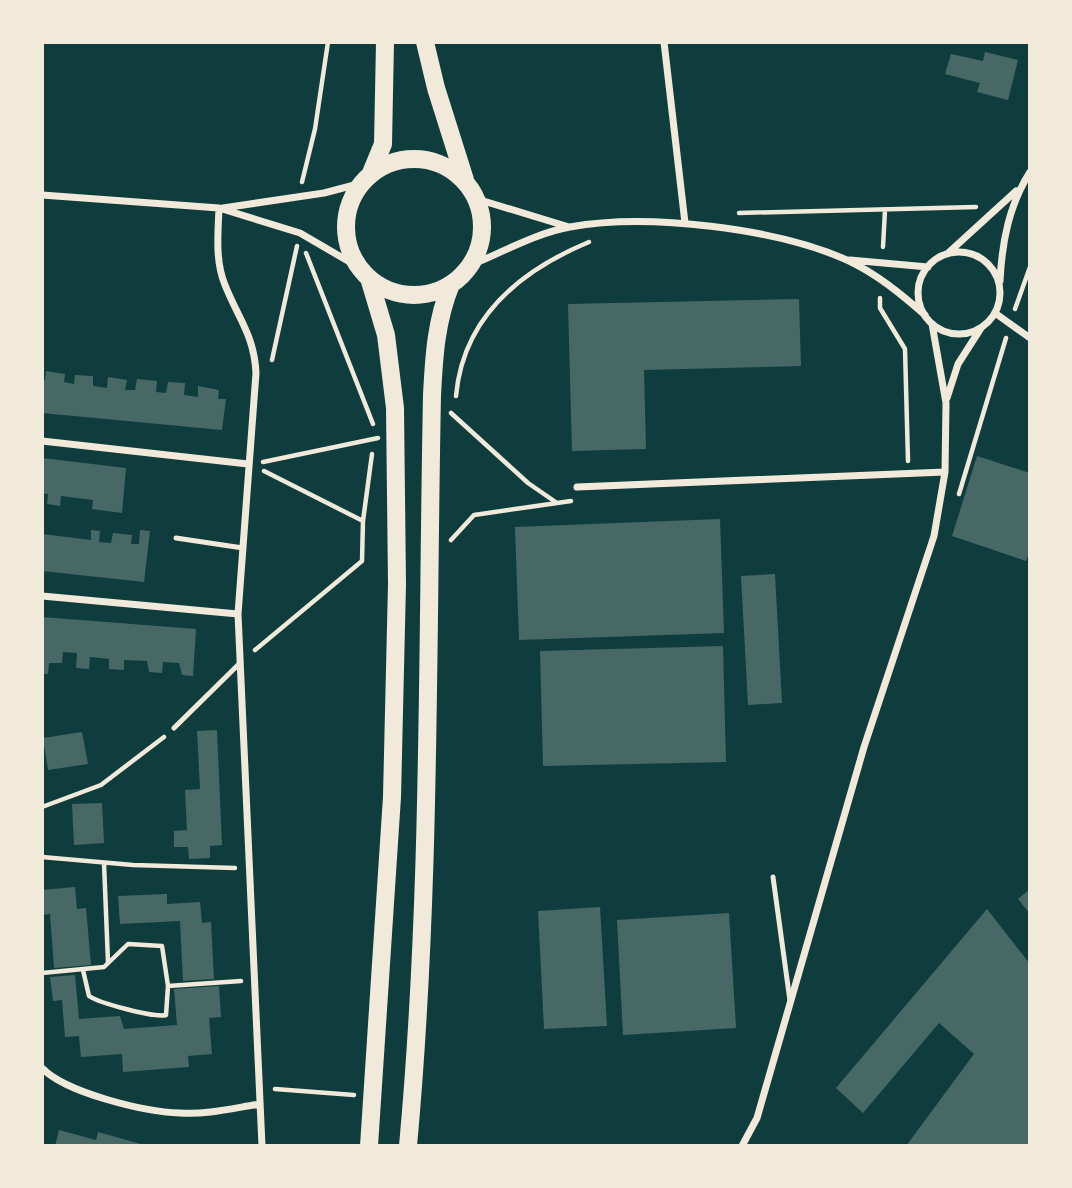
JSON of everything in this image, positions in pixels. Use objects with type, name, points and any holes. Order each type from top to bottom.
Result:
[{"type":"main road","points":[[369,1146],[392,797],[397,584],[395,408],[386,335],[365,273],[349,248],[346,225],[350,203],[367,178],[383,144],[385,42]]},
{"type":"main road","points":[[365,273],[400,294],[435,292],[451,284],[471,265],[482,233],[477,199],[466,181],[436,88],[425,42]]},
{"type":"main road","points":[[367,178],[389,163],[410,158],[431,160],[450,168],[466,181]]},
{"type":"main road","points":[[408,1146],[429,762],[432,395],[435,339],[440,311],[451,284]]},
{"type":"street","points":[[664,42],[685,223]]},
{"type":"street","points":[[925,315],[918,290],[928,267],[947,254],[1001,206],[1030,172]]},
{"type":"street","points":[[42,195],[219,208],[298,197],[367,178]]},
{"type":"street","points":[[946,403],[958,364],[982,327],[995,313],[1002,243],[1019,188]]},
{"type":"street","points":[[477,199],[569,227]]},
{"type":"street","points":[[219,208],[300,233],[365,273]]},
{"type":"street","points":[[219,208],[219,262],[224,284],[254,347],[256,373],[238,614],[261,1146]]},
{"type":"street","points":[[471,265],[569,227],[640,221],[685,223],[786,242],[846,260],[880,278],[925,315],[932,324],[946,403],[944,472],[934,536],[864,747],[757,1118],[743,1146]]},
{"type":"street","points":[[947,254],[974,255],[986,262],[999,285]]},
{"type":"street","points":[[846,260],[928,267]]},
{"type":"street","points":[[995,313],[1030,338]]},
{"type":"street","points":[[932,324],[957,334],[982,327]]},
{"type":"street","points":[[42,440],[248,464]]},
{"type":"street","points":[[577,487],[944,472]]},
{"type":"street","points":[[42,596],[238,614]]},
{"type":"street","points":[[45,1071],[68,1086],[163,1112],[214,1111],[260,1104]]},
{"type":"lane","points":[[176,538],[243,548]]},
{"type":"lane","points":[[174,728],[239,664]]},
{"type":"lane","points":[[773,877],[790,1004]]},
{"type":"lane","points":[[42,1081],[45,1071]]},
{"type":"path","points":[[298,197],[315,129],[328,42]]},
{"type":"path","points":[[728,213],[1001,206]]},
{"type":"path","points":[[882,262],[885,210]]},
{"type":"path","points":[[256,373],[272,360],[300,233]]},
{"type":"path","points":[[239,664],[362,561],[363,521],[373,424],[300,233]]},
{"type":"path","points":[[557,503],[528,483],[455,416],[456,393],[463,360],[492,305],[548,264],[595,240]]},
{"type":"path","points":[[957,500],[1030,267]]},
{"type":"path","points":[[880,278],[880,308],[905,349],[909,473]]},
{"type":"path","points":[[248,464],[290,458],[373,439]]},
{"type":"path","points":[[248,464],[363,521]]},
{"type":"path","points":[[451,540],[474,515],[577,500],[577,487]]},
{"type":"path","points":[[42,807],[102,785],[128,768],[174,728]]},
{"type":"path","points":[[42,857],[250,869]]},
{"type":"path","points":[[104,862],[108,963]]},
{"type":"path","points":[[42,973],[83,970],[108,963],[128,944],[162,946],[168,986],[166,1015],[156,1018],[122,1006],[98,1002],[89,996],[83,970]]},
{"type":"path","points":[[168,986],[255,980]]},
{"type":"path","points":[[260,1088],[374,1096]]},
{"type":"building","points":[[985,52],[1018,60],[1008,100],[977,92],[980,83],[945,74],[951,54],[983,61]]},
{"type":"building","points":[[799,299],[801,366],[644,370],[646,449],[572,451],[568,304]]},
{"type":"building","points":[[46,371],[65,374],[64,382],[74,384],[75,375],[93,376],[93,386],[107,388],[108,377],[127,380],[125,390],[135,390],[137,379],[157,381],[156,392],[166,393],[168,382],[185,383],[184,395],[198,397],[198,386],[219,390],[218,399],[226,399],[222,430],[42,413],[42,380],[45,380]]},
{"type":"building","points":[[977,456],[1030,473],[1030,550],[1026,561],[952,536]]},
{"type":"building","points":[[42,458],[126,468],[122,513],[92,509],[93,500],[61,496],[60,506],[47,504],[48,494],[42,493]]},
{"type":"building","points":[[720,519],[724,633],[519,640],[515,527]]},
{"type":"building","points":[[91,530],[100,531],[99,542],[111,543],[113,533],[132,535],[131,544],[139,544],[140,530],[150,531],[144,582],[42,571],[42,534],[91,540]]},
{"type":"building","points":[[775,574],[782,703],[748,705],[741,576]]},
{"type":"building","points":[[42,617],[196,629],[193,676],[182,675],[179,663],[163,662],[162,673],[149,672],[147,661],[124,660],[124,670],[109,669],[109,659],[90,657],[89,669],[76,668],[77,653],[63,652],[62,663],[49,663],[48,674],[42,674]]},
{"type":"building","points":[[723,646],[726,762],[543,766],[540,651]]},
{"type":"building","points":[[217,730],[222,845],[210,846],[210,858],[189,859],[188,847],[174,847],[174,831],[187,830],[185,790],[200,789],[197,731]]},
{"type":"building","points":[[82,732],[88,764],[48,770],[43,738]]},
{"type":"building","points":[[102,803],[104,843],[74,845],[72,804]]},
{"type":"building","points":[[75,887],[77,909],[86,908],[91,965],[54,968],[50,914],[42,915],[42,890]]},
{"type":"building","points":[[1030,889],[1030,914],[1018,899]]},
{"type":"building","points":[[167,894],[167,904],[200,902],[202,923],[211,922],[214,979],[183,981],[180,921],[120,924],[118,896]]},
{"type":"building","points":[[600,907],[607,1026],[544,1029],[538,911]]},
{"type":"building","points":[[987,909],[1030,964],[1030,1146],[906,1146],[974,1054],[939,1023],[863,1113],[836,1088]]},
{"type":"building","points":[[729,913],[736,1028],[623,1035],[617,920]]},
{"type":"building","points":[[75,975],[79,1019],[120,1016],[124,1029],[177,1025],[174,989],[219,986],[221,1017],[209,1018],[212,1054],[188,1056],[189,1067],[123,1072],[122,1054],[81,1057],[79,1036],[65,1037],[62,1000],[53,1001],[50,977]]},
{"type":"building","points":[[59,1130],[96,1140],[98,1132],[148,1146],[55,1146]]}]
